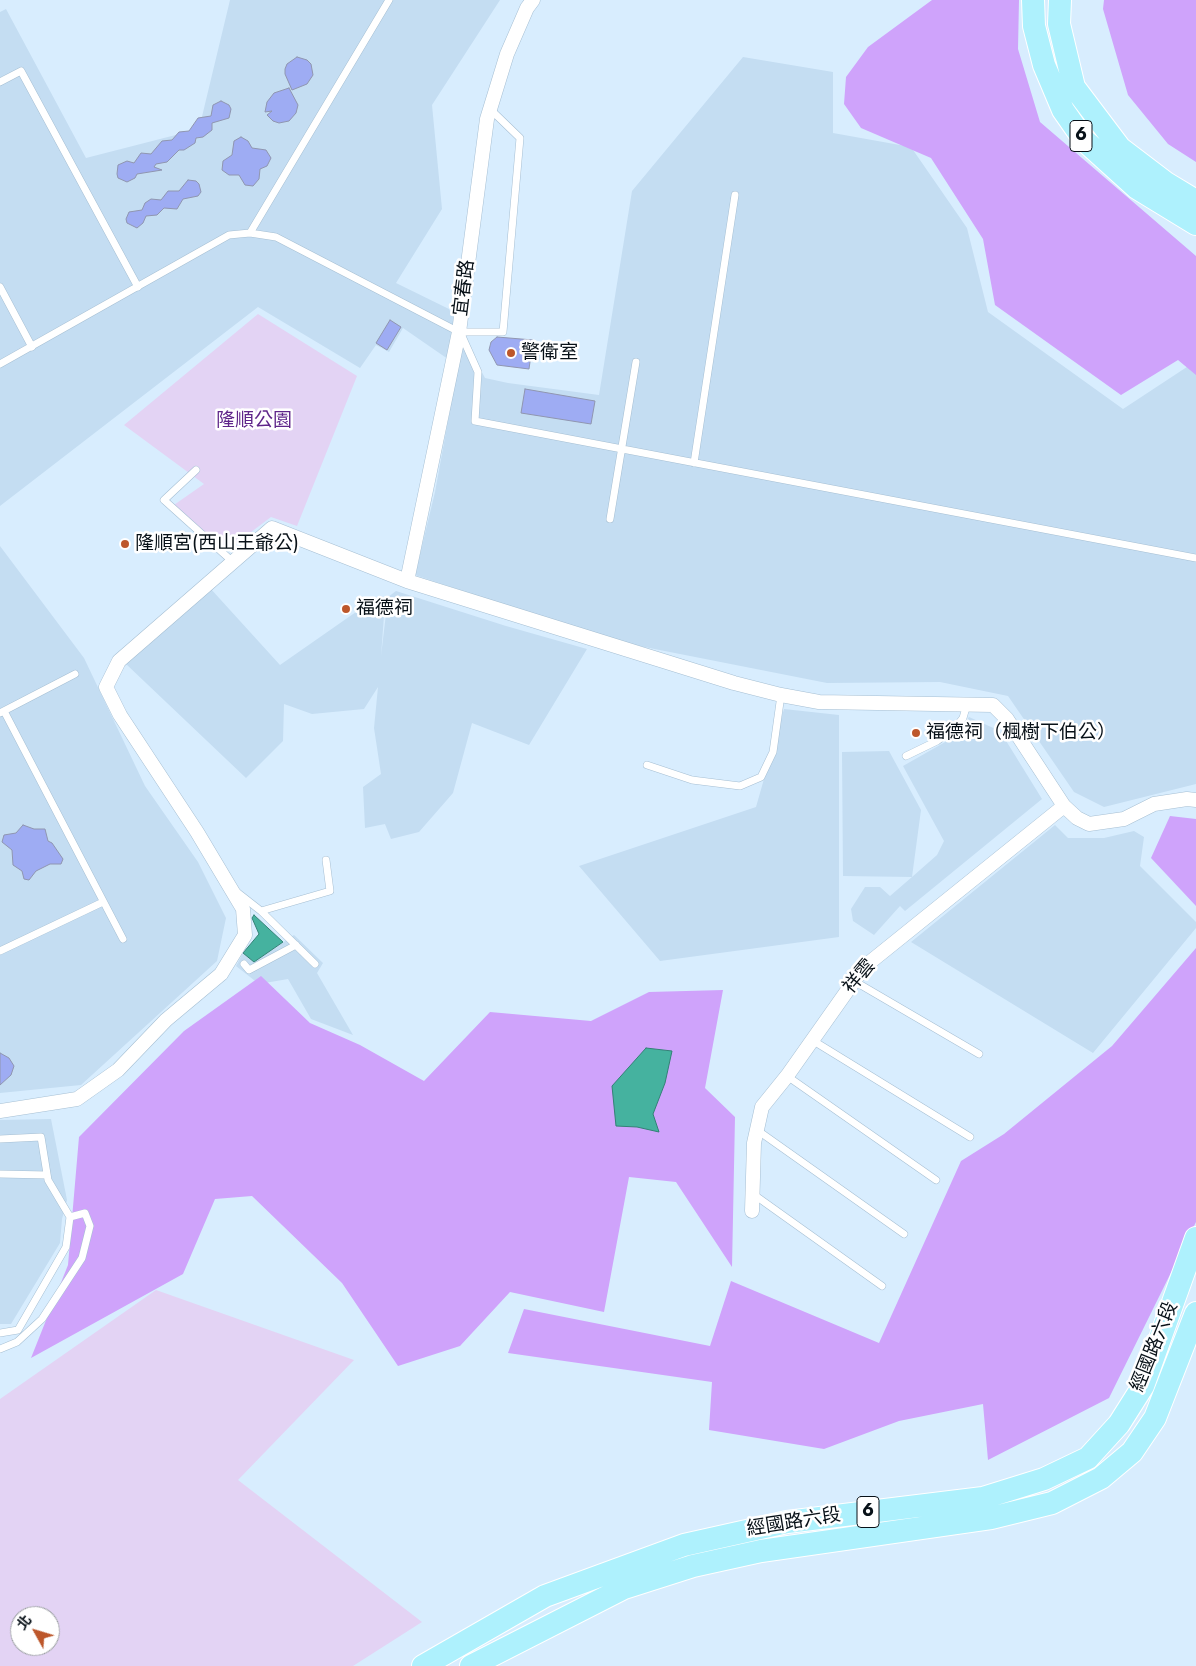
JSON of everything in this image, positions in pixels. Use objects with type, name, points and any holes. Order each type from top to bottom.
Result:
[{"type":"main road","name":"6","points":[[1033,0],[1034,26],[1044,65],[1063,110],[1084,140],[1137,188],[1196,224]]},
{"type":"main road","name":"6","points":[[1060,0],[1059,24],[1074,87],[1120,148],[1166,183],[1196,201]]},
{"type":"main road","name":"經國路六段","points":[[423,1666],[545,1596],[670,1549],[787,1522],[982,1498],[1044,1478],[1088,1458],[1119,1424],[1143,1386],[1196,1238]]},
{"type":"main road","name":"經國路六段","points":[[471,1666],[624,1588],[674,1572],[761,1551],[991,1518],[1052,1503],[1101,1478],[1132,1452],[1155,1418],[1196,1313]]},
{"type":"main road","points":[[670,1549],[674,1572]]},
{"type":"street","name":"宜春路","points":[[407,581],[460,332],[490,109],[507,54],[527,8],[533,0]]},
{"type":"street","points":[[0,1111],[77,1099],[118,1070],[166,1020],[221,974],[245,935],[243,909],[120,715],[106,687],[119,661],[272,528],[407,581],[734,683],[780,695],[819,702],[993,705],[1007,719],[1064,806],[1089,824],[1124,819],[1154,804],[1187,799],[1196,800]]},
{"type":"street","name":"祥雲","points":[[752,1211],[754,1143],[762,1107],[787,1076],[864,967],[1064,806]]},
{"type":"lane","points":[[250,233],[389,0]]},
{"type":"lane","points":[[0,82],[21,71],[138,286]]},
{"type":"lane","points":[[0,364],[229,235],[250,233],[276,237],[460,332],[503,332],[520,138],[490,109]]},
{"type":"lane","points":[[694,463],[735,195]]},
{"type":"lane","points":[[0,287],[32,347]]},
{"type":"lane","points":[[460,332],[478,372],[475,421],[1196,558]]},
{"type":"lane","points":[[610,519],[636,362]]},
{"type":"lane","points":[[196,470],[164,500],[233,562]]},
{"type":"lane","points":[[75,674],[2,712],[123,939]]},
{"type":"lane","points":[[647,765],[692,780],[740,786],[761,777],[773,752],[780,695]]},
{"type":"lane","points":[[906,756],[937,741],[956,727],[963,718],[967,704]]},
{"type":"lane","points":[[261,910],[330,892],[326,860]]},
{"type":"lane","points":[[230,887],[261,910],[315,964]]},
{"type":"lane","points":[[0,951],[103,902]]},
{"type":"lane","points":[[244,964],[249,970],[296,945]]},
{"type":"lane","points":[[854,981],[979,1054]]},
{"type":"lane","points":[[812,1040],[970,1137]]},
{"type":"lane","points":[[787,1076],[936,1180]]},
{"type":"lane","points":[[757,1130],[904,1234]]},
{"type":"lane","points":[[0,1139],[41,1137],[47,1176],[70,1217],[66,1247],[18,1330],[0,1333]]},
{"type":"lane","points":[[0,1174],[47,1176]]},
{"type":"lane","points":[[753,1194],[882,1286]]},
{"type":"lane","points":[[0,1349],[17,1342],[42,1319],[82,1258],[90,1226],[85,1213],[70,1217]]},
{"type":"shaded area","points":[[230,0],[500,0],[432,105],[442,209],[396,283],[449,309],[485,378],[508,383],[599,395],[632,191],[743,57],[833,72],[833,133],[911,147],[967,228],[988,312],[1123,409],[1196,361],[1196,784],[1104,807],[1074,792],[1008,696],[940,682],[827,683],[614,641],[415,575],[435,492],[458,366],[403,328],[389,352],[376,345],[360,368],[258,307],[0,506],[0,12],[6,9],[86,158],[199,129]]},
{"type":"shaded area","points":[[932,0],[1019,0],[1018,49],[1040,122],[1196,256],[1196,375],[1178,360],[1121,395],[995,305],[983,239],[931,158],[861,128],[844,104],[846,77],[868,47]]},
{"type":"shaded area","points":[[1104,0],[1196,0],[1196,162],[1168,144],[1128,95],[1103,9]]},
{"type":"shaded area","points":[[0,546],[84,658],[145,786],[198,862],[226,918],[217,961],[81,1085],[0,1093]]},
{"type":"shaded area","points":[[210,588],[280,665],[376,598],[385,602],[381,656],[388,597],[396,591],[506,626],[587,649],[529,745],[472,723],[453,793],[419,832],[391,839],[385,824],[365,828],[363,787],[381,774],[374,728],[378,687],[364,709],[312,714],[284,704],[283,741],[246,778],[126,664]]},
{"type":"shaded area","points":[[784,709],[839,715],[839,937],[660,961],[579,866],[756,807]]},
{"type":"shaded area","points":[[969,717],[1000,731],[1042,799],[905,911],[900,906],[874,935],[853,921],[851,909],[865,887],[880,887],[890,896],[937,855],[944,841],[903,766],[954,737]]},
{"type":"shaded area","points":[[889,751],[921,810],[912,877],[843,876],[842,752]]},
{"type":"shaded area","points":[[1170,816],[1196,819],[1196,906],[1151,858]]},
{"type":"shaded area","points":[[1055,825],[1068,838],[1104,838],[1134,831],[1144,837],[1140,866],[1196,922],[1196,928],[1093,1053],[911,942]]},
{"type":"shaded area","points":[[254,915],[283,942],[254,962],[243,953],[259,934],[252,918]]},
{"type":"shaded area","points":[[294,935],[323,963],[317,973],[353,1035],[311,1019],[288,979],[259,984],[236,966],[243,953],[254,962]]},
{"type":"shaded area","points":[[1196,948],[1196,1222],[1109,1398],[988,1460],[983,1404],[899,1421],[824,1449],[709,1430],[712,1382],[508,1353],[524,1309],[710,1346],[731,1281],[879,1343],[961,1161],[1004,1134],[1112,1046]]},
{"type":"shaded area","points":[[261,976],[310,1023],[360,1045],[424,1081],[490,1012],[591,1021],[649,992],[723,990],[705,1088],[735,1117],[732,1267],[676,1182],[629,1177],[604,1312],[510,1292],[460,1346],[398,1366],[342,1283],[252,1196],[215,1199],[183,1274],[31,1358],[68,1265],[79,1137],[184,1031]]},
{"type":"shaded area","points":[[646,1048],[672,1051],[665,1083],[653,1114],[659,1132],[637,1127],[616,1126],[612,1086]]},
{"type":"shaded area","points":[[51,1119],[67,1200],[62,1219],[60,1243],[11,1324],[0,1324],[0,1120]]},
{"type":"green space","name":"隆順公園","points":[[258,314],[357,376],[297,526],[271,517],[222,554],[171,507],[204,484],[124,425]]},
{"type":"green space","points":[[156,1290],[354,1360],[238,1480],[422,1622],[353,1666],[0,1666],[0,1399]]},
{"type":"building","points":[[297,57],[307,60],[311,64],[313,75],[307,84],[292,90],[285,74],[285,69],[287,64]]},
{"type":"building","points":[[289,88],[298,105],[296,113],[289,121],[279,123],[273,121],[267,115],[272,111],[265,112],[267,102],[274,93]]},
{"type":"building","points":[[221,101],[229,105],[231,109],[229,118],[212,123],[212,130],[203,137],[196,138],[195,143],[184,150],[179,150],[167,162],[156,164],[154,167],[162,170],[137,174],[135,178],[127,182],[118,178],[118,165],[127,161],[134,163],[141,153],[151,154],[162,141],[172,140],[179,132],[189,131],[198,118],[211,116],[213,105]]},
{"type":"building","points":[[241,137],[248,141],[252,148],[266,150],[271,158],[267,166],[260,169],[259,179],[253,186],[245,185],[239,175],[229,175],[222,170],[223,161],[232,155],[234,141]]},
{"type":"building","points":[[188,180],[196,181],[199,184],[201,192],[198,196],[183,199],[177,209],[164,208],[157,215],[146,216],[143,223],[137,228],[127,223],[126,219],[129,212],[142,210],[145,203],[151,199],[161,200],[168,191],[179,191]]},
{"type":"building","points":[[390,320],[401,327],[387,350],[376,343]]},
{"type":"building","name":"警衛室","points":[[497,337],[533,340],[529,369],[497,365],[489,350],[491,342]]},
{"type":"building","points":[[525,389],[595,401],[591,424],[521,413]]},
{"type":"building","points":[[23,825],[34,829],[45,829],[48,841],[52,843],[63,859],[61,864],[50,864],[36,871],[29,880],[24,879],[22,871],[13,865],[12,850],[2,842],[4,835],[16,833]]},
{"type":"building","points":[[0,1053],[9,1058],[14,1066],[11,1075],[0,1085]]},
{"type":"place","name":"警衛室","points":[[511,353]]},
{"type":"place","name":"隆順宮(西山王爺公)","points":[[125,544]]},
{"type":"place","name":"福德祠","points":[[346,609]]},
{"type":"place","name":"福德祠（楓樹下伯公）","points":[[916,733]]}]
